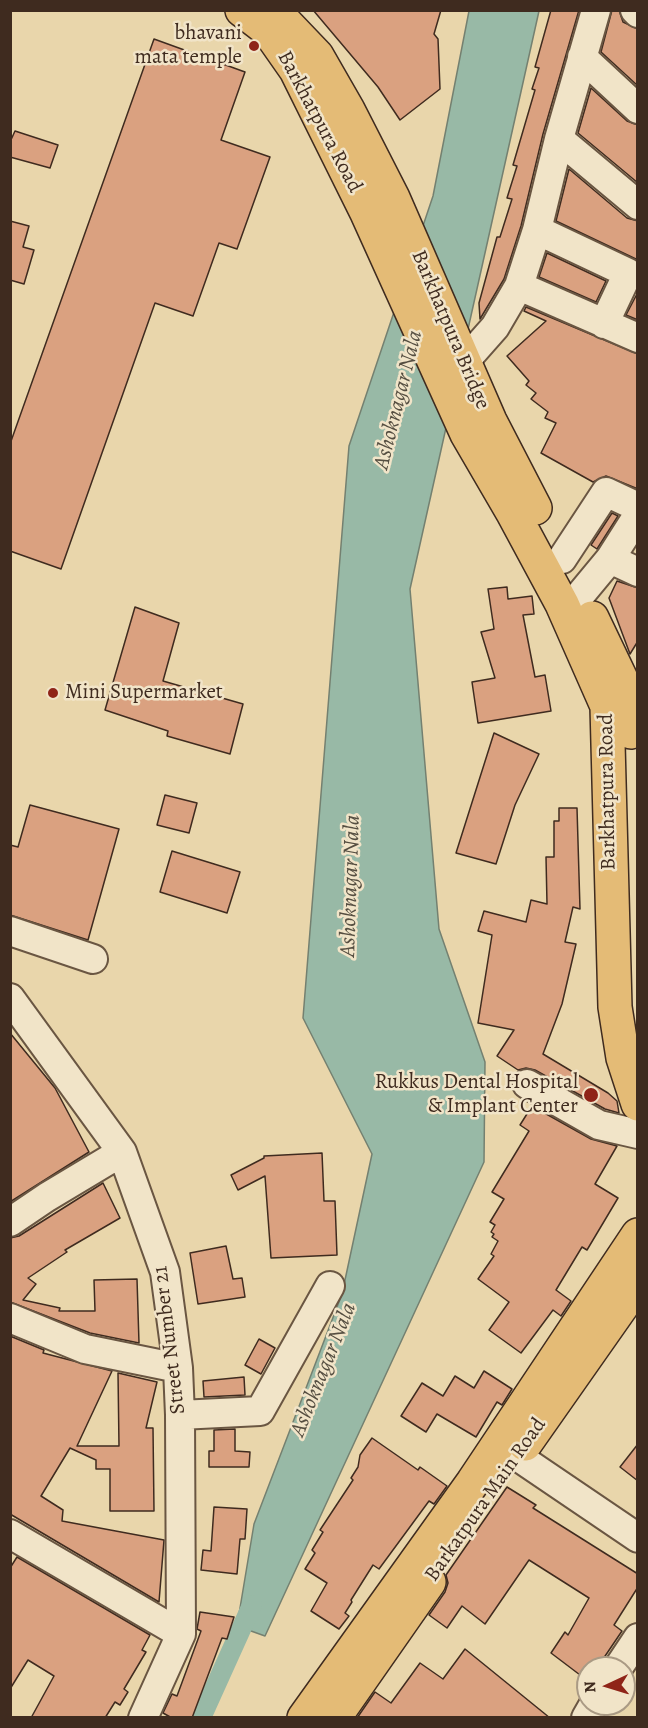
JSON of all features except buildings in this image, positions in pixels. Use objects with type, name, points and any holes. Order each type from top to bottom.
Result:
[{"type":"main road","name":"Barkhatpura Road","points":[[242,10],[268,30],[296,70],[380,206]]},
{"type":"main road","name":"Barkhatpura Road","points":[[274,10],[317,56],[380,206]]},
{"type":"main road","name":"Barkhatpura Bridge","points":[[380,206],[465,361],[478,428]]},
{"type":"main road","name":"Barkhatpura Bridge","points":[[380,206],[478,428],[499,464]]},
{"type":"main road","name":"Barkhatpura Road","points":[[499,464],[562,559],[581,594],[630,670],[634,733],[631,875],[638,1014]]},
{"type":"main road","name":"Barkhatpura Road","points":[[499,464],[607,706],[615,1007],[623,1058],[638,1104]]},
{"type":"main road","points":[[304,1718],[473,1482],[638,1235]]},
{"type":"main road","name":"Barkatpura Main Road","points":[[334,1718],[638,1283]]},
{"type":"street","points":[[465,361],[495,327],[519,286],[537,230],[559,139],[596,10]]},
{"type":"street","points":[[582,57],[638,109]]},
{"type":"street","points":[[559,139],[638,206]]},
{"type":"street","points":[[537,230],[628,273],[603,324]]},
{"type":"street","points":[[519,286],[638,338]]},
{"type":"street","points":[[562,559],[606,492],[638,507]]},
{"type":"street","points":[[581,594],[610,559],[638,515]]},
{"type":"street","points":[[610,559],[638,572]]},
{"type":"street","points":[[10,931],[93,959]]},
{"type":"street","name":"Street Number 21","points":[[10,998],[122,1152],[165,1272],[178,1368],[181,1634],[143,1718]]},
{"type":"street","points":[[527,1084],[599,1125],[638,1134]]},
{"type":"street","points":[[10,1222],[122,1152]]},
{"type":"street","points":[[180,1415],[260,1411],[330,1286]]},
{"type":"street","points":[[10,1318],[85,1349],[178,1368]]},
{"type":"street","points":[[517,1456],[638,1538]]},
{"type":"street","points":[[12,1540],[181,1634]]},
{"type":"street","points":[[626,1656],[638,1638]]},
{"type":"water","points":[[469,11],[539,11],[410,589],[439,929],[485,1062],[484,1162],[265,1636],[237,1626],[254,1524],[342,1294],[372,1154],[303,1018],[349,446],[433,196]]},
{"type":"waterway","name":"Ashoknagar Nala","points":[[201,1718],[252,1605]]},
{"type":"place","name":"bhavani mata temple","points":[[254,46]]},
{"type":"place","name":"Mini Supermarket","points":[[53,693]]},
{"type":"place","name":"Rukkus Dental Hospital & Implant Center","points":[[591,1095]]}]
